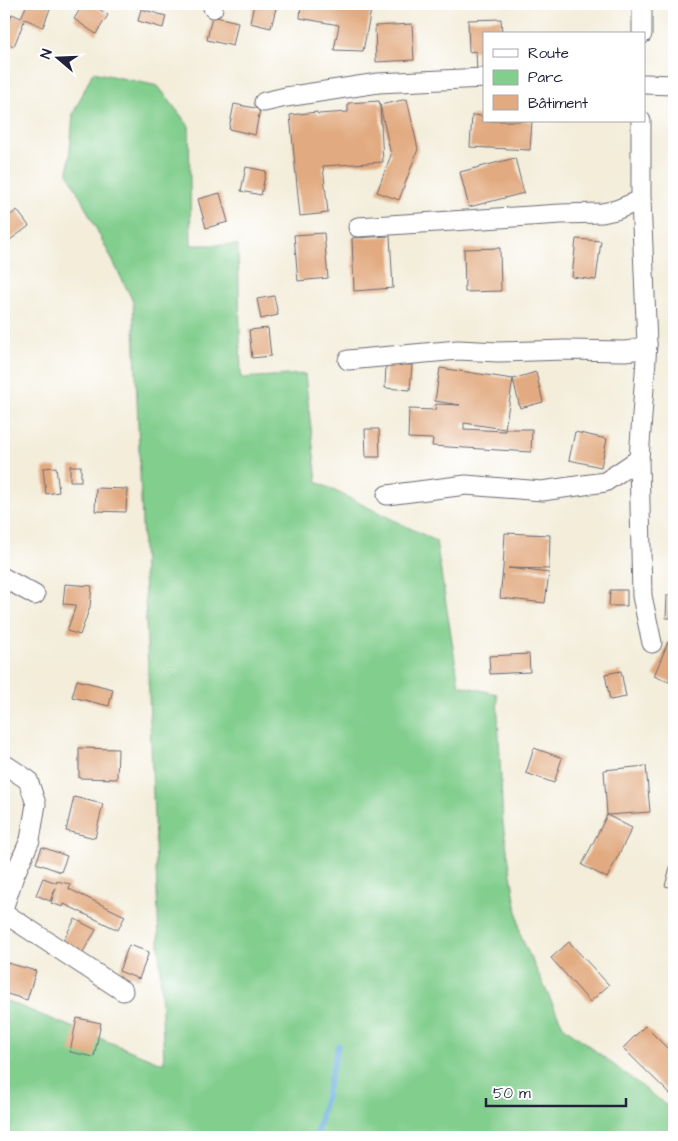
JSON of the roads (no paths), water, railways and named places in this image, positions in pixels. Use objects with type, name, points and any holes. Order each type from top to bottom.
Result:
[{"type":"street","points":[[642,4],[642,32]]},
{"type":"street","points":[[264,102],[378,83],[483,78]]},
{"type":"street","points":[[646,84],[674,85]]},
{"type":"street","points":[[641,122],[641,200],[647,344],[639,459],[642,596],[652,643]]},
{"type":"street","points":[[358,227],[602,213],[616,210],[641,200]]},
{"type":"street","points":[[348,360],[458,350],[498,352],[625,351],[634,350],[647,344]]},
{"type":"street","points":[[387,495],[466,485],[542,491],[605,482],[639,459]]},
{"type":"street","points":[[4,578],[35,595]]},
{"type":"street","points":[[4,764],[28,780],[36,804],[30,840],[14,876],[4,906]]},
{"type":"street","points":[[4,913],[123,991]]},
{"type":"waterway","points":[[316,1137],[338,1045]]}]
